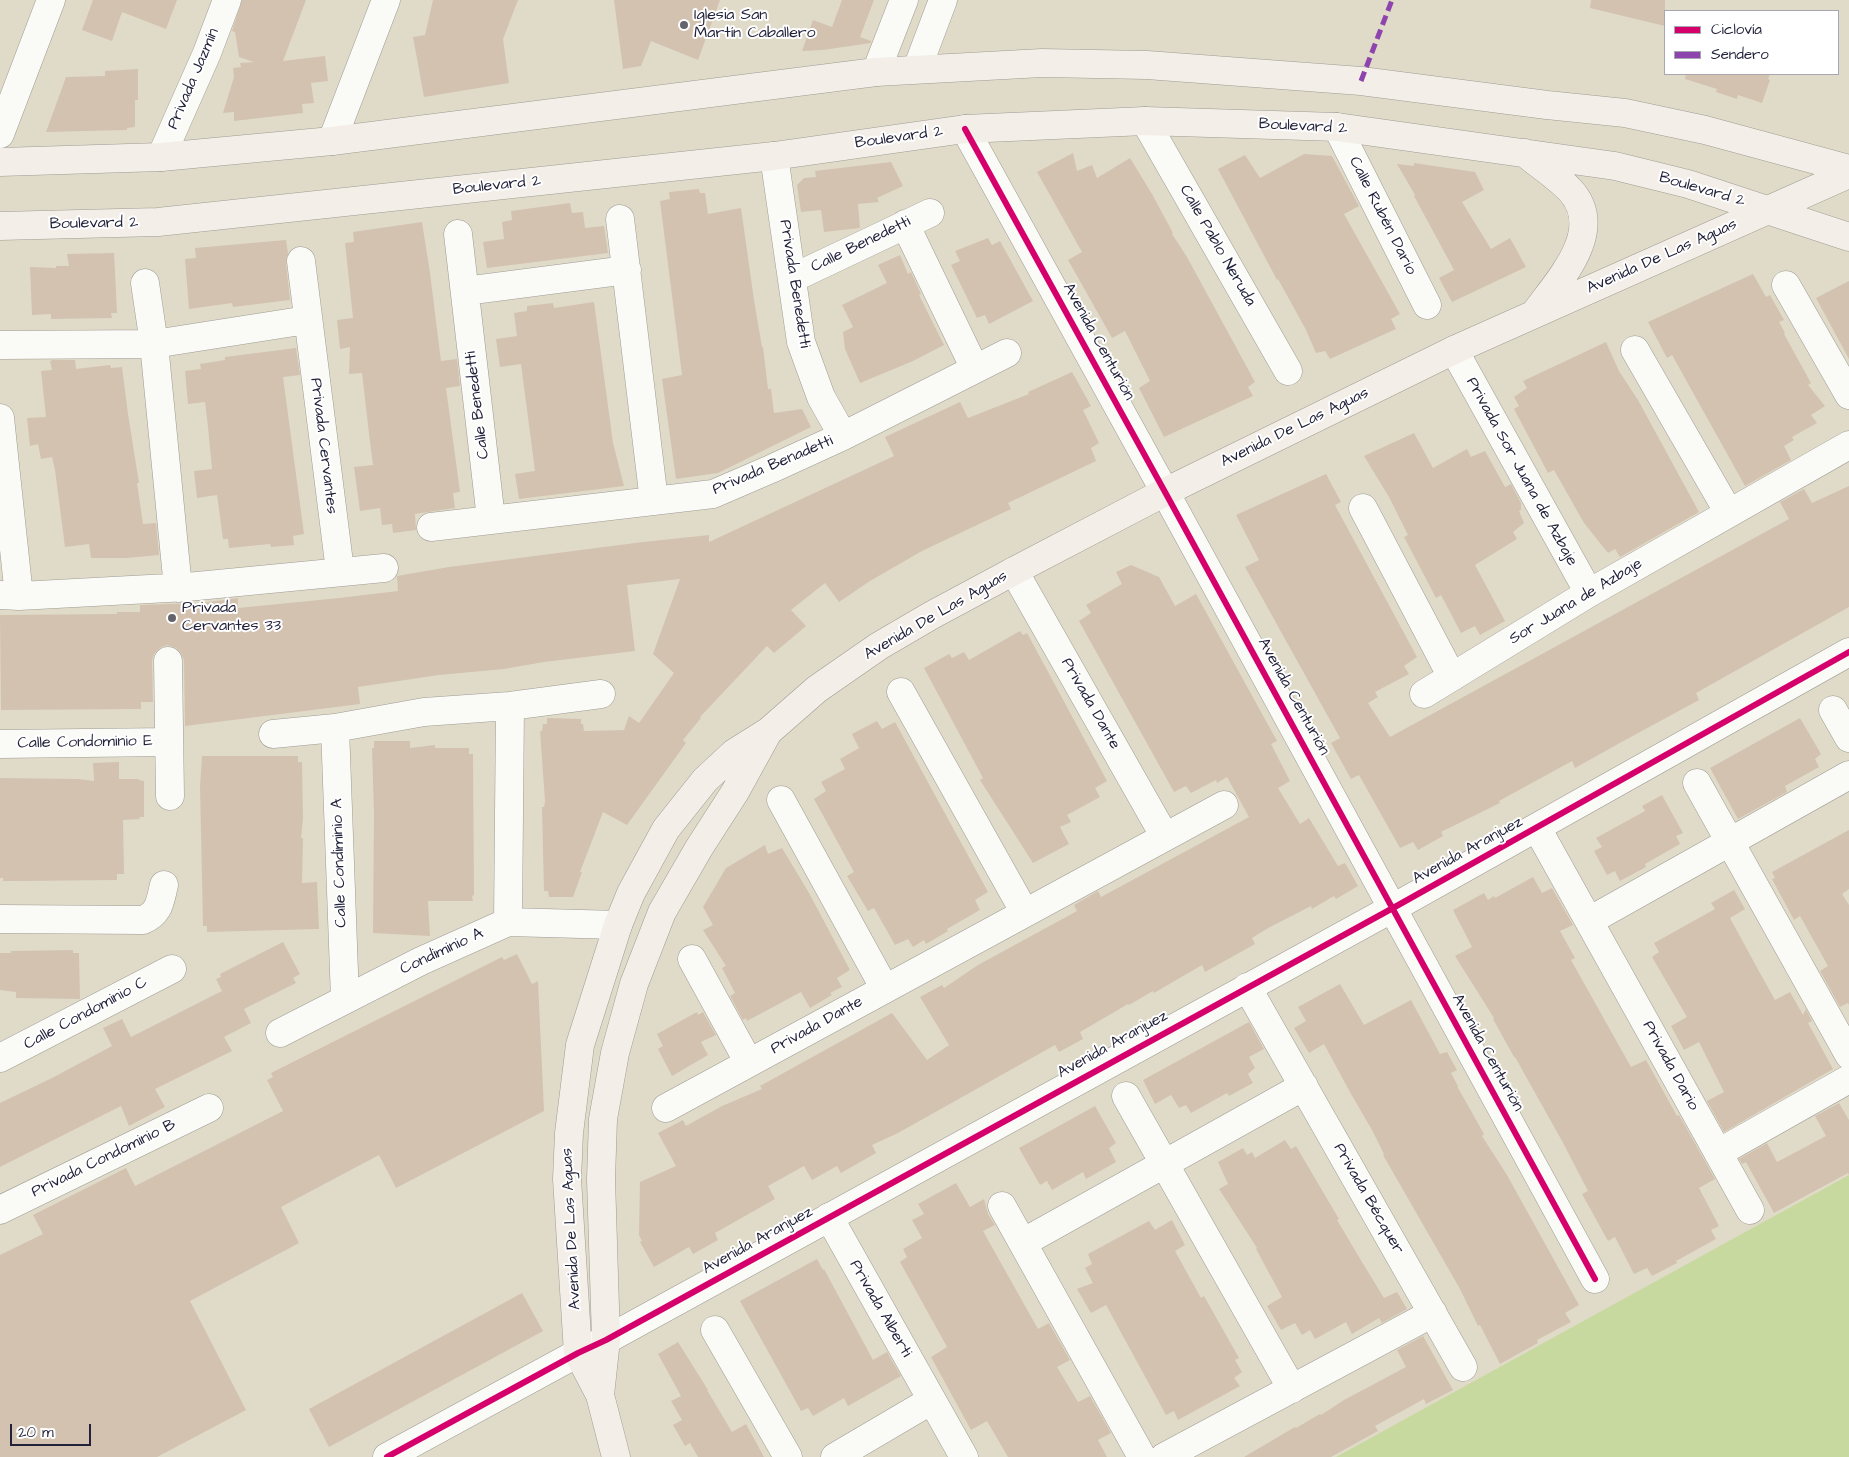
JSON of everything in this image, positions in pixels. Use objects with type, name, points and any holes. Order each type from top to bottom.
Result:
[{"type":"main road","points":[[0,162],[161,157],[332,141],[876,72],[1042,63],[1128,64],[1361,81],[1625,113],[1705,130],[1849,169]]},
{"type":"main road","name":"Boulevard 2","points":[[0,226],[158,222],[774,156],[965,129],[1145,122],[1337,127],[1615,166],[1688,184],[1849,237]]},
{"type":"main road","points":[[1525,153],[1570,190],[1580,206],[1584,226],[1581,243],[1571,262],[1535,313]]},
{"type":"main road","name":"Avenida De Las Aguas","points":[[616,1457],[600,1395],[578,1353],[567,1179],[568,1133],[580,1045],[618,925],[631,892],[666,829],[705,780],[734,753],[769,731],[817,689],[879,646],[1014,571],[1166,492],[1454,350],[1849,174]]},
{"type":"main road","name":"Avenida De Las Aguas","points":[[600,1395],[606,1340],[601,1179],[604,1119],[615,1053],[634,984],[662,912],[699,848],[735,792],[769,731]]},
{"type":"street","points":[[0,134],[51,0]]},
{"type":"street","name":"Privada Jazmín","points":[[161,157],[207,53],[227,0]]},
{"type":"street","points":[[332,141],[386,0]]},
{"type":"street","points":[[876,72],[904,0]]},
{"type":"street","points":[[917,69],[943,0]]},
{"type":"street","name":"Calle Pablo Neruda","points":[[1145,122],[1288,371]]},
{"type":"street","name":"Calle Rubén Darío","points":[[1337,127],[1427,305]]},
{"type":"street","name":"Avenida Centurión","points":[[965,129],[1166,492],[1595,1279]]},
{"type":"street","name":"Privada Benedetti","points":[[774,156],[801,342],[821,397],[842,436]]},
{"type":"street","name":"Calle Benedetti","points":[[793,278],[930,213]]},
{"type":"street","points":[[620,219],[654,502]]},
{"type":"street","points":[[904,224],[975,369]]},
{"type":"street","name":"Calle Benedetti","points":[[458,234],[491,519]]},
{"type":"street","name":"Privada Cervantes","points":[[301,261],[340,572]]},
{"type":"street","points":[[465,291],[627,270]]},
{"type":"street","points":[[145,283],[154,344],[178,588]]},
{"type":"street","points":[[1786,285],[1849,395]]},
{"type":"street","points":[[0,345],[154,344],[307,320]]},
{"type":"street","name":"Privada Sor Juana de Azbaje","points":[[1454,350],[1589,593]]},
{"type":"street","points":[[1635,350],[1729,513]]},
{"type":"street","name":"Privada Benadetti","points":[[431,527],[713,494],[842,436],[1007,353]]},
{"type":"street","points":[[0,418],[10,595],[178,588],[384,568]]},
{"type":"street","name":"Sor Juana de Azbaje","points":[[1424,694],[1589,593],[1849,445]]},
{"type":"street","points":[[1363,508],[1452,677]]},
{"type":"street","name":"Privada Dante","points":[[1014,571],[1165,837]]},
{"type":"street","name":"Avenida Aranjuez","points":[[387,1457],[578,1353],[606,1340],[1393,908],[1849,652]]},
{"type":"street","points":[[168,661],[170,796]]},
{"type":"street","points":[[901,692],[1025,913]]},
{"type":"street","points":[[273,734],[335,728],[424,712],[510,706],[601,694]]},
{"type":"street","points":[[508,922],[510,706]]},
{"type":"street","points":[[1834,710],[1849,738]]},
{"type":"street","name":"Calle Condiminio A","points":[[335,728],[345,999]]},
{"type":"street","name":"Calle Condominio E","points":[[0,744],[169,742]]},
{"type":"street","points":[[1589,921],[1849,775]]},
{"type":"street","points":[[1697,783],[1849,1055]]},
{"type":"street","points":[[781,800],[885,989]]},
{"type":"street","name":"Privada Dante","points":[[666,1108],[1224,805]]},
{"type":"street","name":"Privada Dario","points":[[1537,828],[1750,1210]]},
{"type":"street","points":[[0,919],[143,920],[153,916],[159,904],[164,885]]},
{"type":"street","name":"Condiminio A","points":[[280,1033],[421,961],[508,922],[618,925]]},
{"type":"street","points":[[692,958],[749,1064]]},
{"type":"street","name":"Calle Condominio C","points":[[0,1058],[172,969]]},
{"type":"street","name":"Privada Bécquer","points":[[1247,988],[1463,1367]]},
{"type":"street","points":[[1718,1153],[1849,1079]]},
{"type":"street","points":[[1024,1242],[1304,1086]]},
{"type":"street","points":[[1126,1096],[1292,1389]]},
{"type":"street","name":"Privada Condominio B","points":[[0,1210],[209,1108]]},
{"type":"street","points":[[1002,1206],[1024,1242],[1142,1457]]},
{"type":"street","name":"Privada Alberti","points":[[829,1217],[964,1457]]},
{"type":"street","points":[[1164,1457],[1432,1313]]},
{"type":"street","points":[[716,1330],[788,1457]]},
{"type":"street","points":[[835,1457],[932,1400]]},
{"type":"green space","points":[[1849,1175],[1849,1457],[1336,1457]]},
{"type":"building","points":[[93,0],[177,0],[166,29],[122,12],[112,41],[82,30]]},
{"type":"building","points":[[242,0],[306,0],[283,61],[325,56],[328,81],[311,83],[314,103],[302,104],[303,113],[234,121],[234,112],[223,113],[234,77],[233,68],[241,67],[240,63],[254,62],[239,57],[235,32],[232,31]]},
{"type":"building","points":[[433,0],[518,0],[503,39],[509,83],[424,97],[413,37],[425,35]]},
{"type":"building","points":[[614,0],[720,0],[698,60],[651,41],[641,66],[623,69]]},
{"type":"building","points":[[842,0],[874,0],[860,37],[871,41],[871,43],[802,51],[813,20],[832,27]]},
{"type":"building","points":[[1591,0],[1665,0],[1664,26],[1590,8]]},
{"type":"building","points":[[138,69],[138,100],[135,100],[135,127],[127,128],[127,130],[46,132],[66,77],[105,76],[105,71]]},
{"type":"building","points":[[1686,75],[1770,75],[1768,79],[1770,80],[1762,103],[1738,95],[1737,99],[1716,92],[1717,89],[1685,79]]},
{"type":"building","points":[[1073,153],[1077,171],[1092,165],[1097,178],[1130,158],[1152,194],[1172,234],[1187,257],[1255,382],[1248,387],[1253,396],[1164,437],[1139,388],[1150,381],[1125,331],[1112,338],[1068,260],[1082,252],[1037,172]]},
{"type":"building","points":[[1304,154],[1332,156],[1359,206],[1344,214],[1400,314],[1391,319],[1396,329],[1330,359],[1325,351],[1316,353],[1306,330],[1218,169],[1245,155],[1260,178]]},
{"type":"building","points":[[891,162],[903,186],[877,198],[879,202],[858,204],[860,228],[824,232],[821,210],[801,212],[797,185],[804,178],[816,177],[815,171]]},
{"type":"building","points":[[1414,163],[1475,172],[1484,190],[1462,202],[1491,249],[1510,238],[1526,267],[1452,302],[1439,278],[1454,270],[1397,164],[1414,166]]},
{"type":"building","points":[[699,189],[700,193],[705,193],[708,214],[741,208],[768,389],[771,389],[774,413],[802,409],[811,427],[718,473],[676,479],[662,379],[682,375],[660,201],[670,199],[669,192]]},
{"type":"building","points":[[570,203],[572,213],[583,212],[585,228],[604,226],[608,253],[487,268],[483,242],[504,239],[502,222],[512,220],[511,211]]},
{"type":"building","points":[[422,222],[441,361],[457,359],[460,386],[446,388],[460,492],[453,493],[455,508],[415,514],[416,530],[393,533],[392,524],[382,525],[380,508],[360,511],[354,467],[373,465],[362,373],[349,374],[350,347],[340,349],[337,320],[353,318],[345,243],[354,242],[353,232]]},
{"type":"building","points":[[988,238],[992,245],[1000,241],[1033,301],[989,324],[985,315],[977,318],[951,265],[960,261],[955,251]]},
{"type":"building","points":[[286,240],[288,253],[286,263],[290,300],[233,307],[232,303],[189,309],[185,259],[196,258],[195,248]]},
{"type":"building","points":[[114,253],[117,313],[111,313],[112,318],[51,319],[51,314],[32,315],[30,267],[56,268],[56,266],[69,266],[67,254]]},
{"type":"building","points":[[900,255],[908,274],[911,272],[921,294],[919,295],[944,345],[913,361],[860,383],[845,349],[843,332],[853,327],[842,305],[887,283],[878,265]]},
{"type":"building","points":[[1753,274],[1766,297],[1770,295],[1784,320],[1779,322],[1811,383],[1808,385],[1825,406],[1811,415],[1817,423],[1792,437],[1794,440],[1784,446],[1791,460],[1745,486],[1672,355],[1667,358],[1648,322]]},
{"type":"building","points":[[1849,281],[1849,359],[1816,298]]},
{"type":"building","points":[[594,302],[613,443],[624,486],[519,499],[515,474],[535,471],[521,364],[500,367],[496,339],[517,336],[514,313],[527,311],[527,306],[553,303],[554,308]]},
{"type":"building","points":[[1606,342],[1619,371],[1638,400],[1699,512],[1620,557],[1615,549],[1608,553],[1584,523],[1554,470],[1548,473],[1514,409],[1519,406],[1514,397],[1527,388],[1523,381]]},
{"type":"building","points":[[296,348],[300,375],[283,377],[304,534],[293,536],[294,545],[271,547],[270,544],[229,548],[228,539],[223,539],[217,495],[197,498],[194,471],[212,469],[205,402],[188,404],[185,371],[201,369],[200,364],[225,360],[225,357]]},
{"type":"building","points":[[75,360],[76,369],[110,365],[111,368],[122,367],[143,524],[156,523],[159,555],[127,558],[91,558],[89,544],[65,547],[52,457],[41,459],[38,444],[30,446],[27,418],[46,417],[41,371],[52,370],[50,361]]},
{"type":"building","points":[[1072,372],[1091,406],[1083,410],[1099,443],[1091,448],[1096,461],[1008,503],[1011,509],[922,551],[870,581],[839,602],[825,583],[791,610],[806,626],[774,653],[767,646],[700,717],[683,740],[686,743],[627,825],[603,812],[580,872],[582,872],[573,897],[549,897],[548,891],[544,891],[542,807],[544,807],[545,801],[540,731],[542,731],[543,724],[547,724],[547,718],[581,719],[584,731],[624,730],[629,716],[639,723],[674,673],[653,654],[680,579],[627,585],[635,651],[358,687],[360,704],[185,726],[184,660],[176,648],[167,645],[160,648],[154,654],[152,661],[153,702],[141,702],[141,709],[1,710],[0,615],[117,614],[117,612],[140,612],[140,605],[202,603],[238,598],[238,608],[339,598],[398,591],[397,576],[449,567],[709,535],[709,542],[894,456],[885,437],[960,402],[968,418],[1029,394],[1028,392]]},
{"type":"building","points":[[1414,433],[1433,468],[1467,449],[1471,457],[1485,451],[1505,487],[1511,484],[1521,503],[1521,510],[1519,511],[1524,523],[1513,532],[1517,539],[1475,565],[1505,621],[1480,635],[1475,626],[1461,633],[1441,595],[1436,598],[1404,537],[1408,535],[1389,497],[1364,456]]},
{"type":"building","points":[[1326,474],[1341,502],[1335,505],[1417,657],[1404,666],[1409,674],[1375,692],[1378,697],[1368,703],[1390,737],[1789,519],[1780,502],[1804,489],[1812,503],[1849,486],[1849,607],[1696,693],[1699,700],[1575,768],[1572,761],[1499,801],[1500,803],[1441,832],[1443,836],[1418,850],[1413,842],[1400,848],[1359,775],[1351,779],[1331,743],[1340,738],[1245,567],[1259,560],[1236,515]]},
{"type":"building","points":[[1131,565],[1159,577],[1175,606],[1196,594],[1277,741],[1271,744],[1290,781],[1278,788],[1300,824],[1309,818],[1338,866],[1345,863],[1358,886],[1336,899],[1334,896],[1312,909],[1311,906],[1270,927],[1252,938],[1255,944],[1205,972],[1202,965],[1154,993],[1153,991],[1128,1004],[1080,1032],[1083,1039],[1059,1052],[1055,1045],[898,1133],[872,1145],[876,1153],[841,1173],[837,1166],[812,1180],[804,1166],[768,1186],[775,1199],[715,1233],[718,1240],[693,1254],[689,1247],[654,1267],[640,1242],[642,1241],[639,1235],[640,1182],[676,1166],[658,1133],[683,1120],[686,1126],[722,1106],[762,1089],[760,1086],[892,1013],[927,1060],[949,1045],[920,997],[942,985],[944,988],[978,965],[1077,911],[1074,905],[1098,891],[1101,897],[1249,817],[1227,777],[1217,783],[1216,780],[1191,793],[1186,786],[1174,792],[1079,621],[1091,613],[1086,605],[1122,584],[1116,572]]},
{"type":"building","points":[[1020,631],[1023,635],[1027,633],[1107,781],[1095,788],[1100,797],[1067,815],[1071,822],[1060,827],[1069,844],[1033,863],[980,780],[983,778],[924,668],[949,654],[952,658],[964,652],[969,660]]},
{"type":"building","points":[[1800,718],[1821,754],[1815,759],[1819,767],[1785,786],[1787,792],[1738,819],[1710,768]]},
{"type":"building","points":[[877,721],[882,729],[895,722],[988,892],[975,900],[980,910],[947,929],[948,931],[926,944],[924,940],[913,947],[908,939],[895,945],[874,908],[868,911],[847,876],[854,872],[814,799],[826,791],[821,782],[845,769],[840,759],[859,748],[852,734]]},
{"type":"building","points":[[374,741],[410,741],[410,748],[435,745],[435,748],[469,748],[469,754],[473,754],[473,901],[428,901],[430,936],[373,933],[374,813],[372,748],[374,748]]},
{"type":"building","points":[[202,756],[298,756],[298,762],[302,762],[302,883],[317,882],[319,929],[207,932],[207,926],[203,926],[200,786]]},
{"type":"building","points":[[119,762],[119,779],[139,779],[144,781],[144,817],[123,820],[124,874],[117,874],[117,880],[3,881],[3,878],[0,878],[0,778],[94,781],[93,763]]},
{"type":"building","points":[[1662,795],[1683,833],[1676,836],[1680,844],[1645,864],[1646,867],[1620,881],[1615,871],[1607,875],[1594,851],[1602,847],[1596,838],[1645,811],[1642,806]]},
{"type":"building","points":[[1849,830],[1849,889],[1842,894],[1849,905],[1849,1005],[1848,1003],[1840,1007],[1820,971],[1828,966],[1800,916],[1794,920],[1772,879],[1775,878],[1772,872]]},
{"type":"building","points":[[765,845],[768,854],[782,848],[809,893],[850,970],[837,978],[842,987],[830,993],[832,995],[810,1008],[801,992],[747,1021],[746,1018],[743,1020],[730,996],[735,993],[722,968],[726,966],[703,930],[713,925],[703,907],[726,868]]},
{"type":"building","points":[[1533,877],[1542,893],[1552,888],[1573,925],[1560,931],[1575,958],[1571,960],[1631,1067],[1646,1060],[1715,1179],[1699,1188],[1719,1226],[1711,1230],[1716,1239],[1652,1276],[1647,1268],[1634,1274],[1615,1237],[1608,1241],[1582,1194],[1588,1191],[1562,1141],[1494,1018],[1455,956],[1472,947],[1453,910],[1484,893],[1488,900],[1494,896],[1495,898]]},
{"type":"building","points":[[1734,890],[1745,909],[1730,918],[1755,964],[1775,1000],[1790,992],[1803,1015],[1806,1009],[1812,1021],[1808,1023],[1833,1069],[1724,1132],[1707,1101],[1724,1092],[1699,1042],[1684,1050],[1671,1026],[1687,1017],[1652,957],[1659,952],[1654,943],[1715,909],[1711,903]]},
{"type":"building","points":[[283,942],[300,974],[293,978],[296,983],[244,1009],[251,1023],[224,1037],[232,1051],[155,1089],[165,1107],[129,1126],[121,1106],[0,1167],[0,1103],[112,1046],[103,1028],[122,1019],[131,1037],[222,991],[216,979],[221,977],[220,974]]},
{"type":"building","points":[[73,950],[73,953],[79,953],[80,999],[16,998],[16,992],[0,990],[0,953],[11,953],[11,951]]},
{"type":"building","points":[[517,954],[532,984],[538,981],[544,1111],[396,1188],[379,1155],[281,1207],[299,1243],[190,1301],[246,1410],[157,1457],[0,1457],[0,1255],[43,1234],[33,1215],[126,1168],[135,1186],[283,1111],[267,1080],[273,1077],[271,1073],[502,957],[504,960]]},
{"type":"building","points":[[1340,984],[1364,1025],[1411,1000],[1440,1054],[1447,1052],[1457,1070],[1451,1073],[1484,1134],[1482,1136],[1507,1175],[1579,1305],[1565,1313],[1571,1322],[1537,1340],[1538,1343],[1500,1364],[1480,1325],[1478,1326],[1460,1289],[1383,1155],[1372,1130],[1324,1044],[1309,1053],[1294,1028],[1306,1021],[1298,1007]]},
{"type":"building","points":[[697,1012],[698,1015],[703,1012],[716,1035],[701,1042],[708,1055],[672,1076],[658,1049],[663,1046],[657,1034]]},
{"type":"building","points":[[1249,1022],[1264,1049],[1249,1057],[1255,1068],[1248,1074],[1253,1083],[1229,1096],[1227,1093],[1191,1113],[1186,1105],[1179,1108],[1171,1095],[1155,1104],[1143,1080]]},
{"type":"building","points":[[1839,1103],[1849,1120],[1849,1175],[1848,1173],[1774,1213],[1746,1162],[1742,1164],[1739,1159],[1767,1143],[1777,1162],[1826,1136],[1815,1116]]},
{"type":"building","points":[[1095,1106],[1116,1143],[1109,1148],[1116,1162],[1086,1179],[1083,1172],[1052,1190],[1047,1181],[1040,1185],[1019,1148]]},
{"type":"building","points":[[1285,1140],[1291,1149],[1296,1146],[1339,1219],[1337,1220],[1384,1298],[1397,1292],[1407,1309],[1382,1323],[1379,1318],[1352,1334],[1346,1322],[1315,1339],[1310,1330],[1302,1335],[1295,1323],[1281,1330],[1267,1306],[1282,1297],[1257,1248],[1219,1189],[1228,1184],[1218,1162],[1243,1148],[1247,1155],[1252,1152],[1255,1158]]},
{"type":"building","points":[[956,1183],[970,1207],[984,1199],[988,1214],[995,1225],[983,1231],[1038,1329],[1049,1323],[1070,1360],[1057,1367],[1078,1402],[1090,1396],[1111,1433],[1098,1440],[1107,1457],[1008,1457],[987,1421],[971,1430],[931,1357],[947,1347],[900,1262],[907,1257],[903,1249],[922,1238],[912,1220],[924,1214],[918,1204]]},
{"type":"building","points":[[1172,1220],[1185,1245],[1175,1251],[1201,1298],[1204,1296],[1239,1358],[1235,1360],[1242,1372],[1234,1378],[1240,1386],[1178,1420],[1174,1411],[1166,1415],[1106,1305],[1091,1313],[1077,1289],[1093,1283],[1085,1268],[1092,1264],[1088,1254],[1149,1221],[1155,1230]]},
{"type":"building","points":[[817,1259],[873,1360],[887,1352],[901,1376],[848,1406],[844,1398],[813,1416],[808,1408],[801,1411],[740,1301]]},
{"type":"building","points":[[522,1293],[543,1331],[329,1447],[309,1409]]},
{"type":"building","points":[[1423,1336],[1453,1390],[1426,1404],[1424,1399],[1375,1426],[1378,1431],[1331,1457],[1244,1457],[1406,1367],[1397,1350]]},
{"type":"building","points":[[678,1342],[732,1432],[746,1424],[764,1457],[698,1457],[690,1443],[685,1446],[673,1425],[682,1420],[671,1401],[681,1396],[658,1354]]},
{"type":"marked path","points":[[1361,81],[1392,0]]},
{"type":"cycle path","points":[[965,129],[1595,1279]]},
{"type":"cycle path","points":[[387,1457],[578,1353],[606,1340],[1393,908],[1849,652]]},
{"type":"place","name":"Iglesia San Martín Caballero","points":[[684,25]]},
{"type":"place","name":"Privada Cervantes 33","points":[[172,618]]}]
